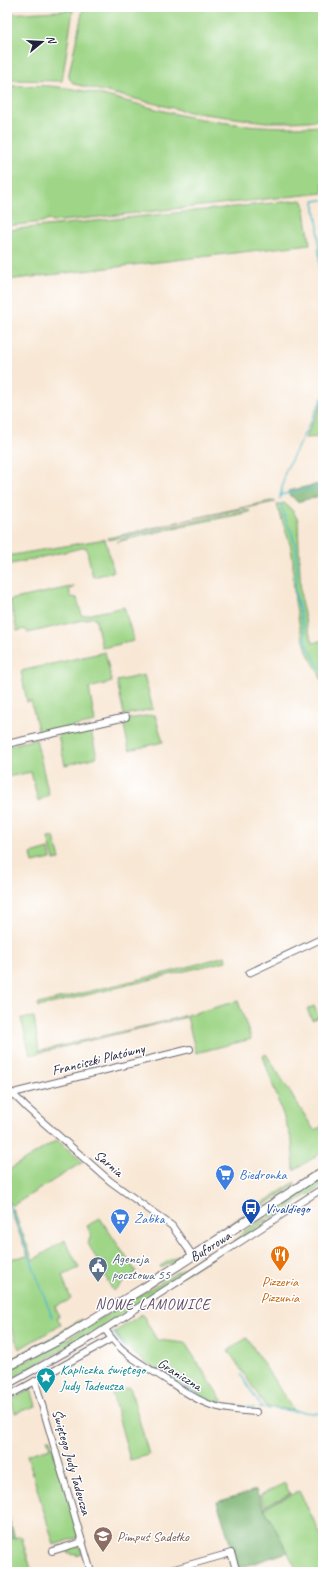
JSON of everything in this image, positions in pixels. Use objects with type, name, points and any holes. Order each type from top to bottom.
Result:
[{"type":"main road","name":"Buforowa","points":[[7,1367],[61,1339],[193,1256],[323,1171]]},
{"type":"street","points":[[7,744],[126,717]]},
{"type":"street","points":[[249,973],[323,938]]},
{"type":"street","name":"Franciszki Platówny","points":[[13,1095],[17,1092],[190,1049]]},
{"type":"street","name":"Sarnia","points":[[7,1088],[13,1095],[110,1180],[172,1226],[193,1256]]},
{"type":"street","name":"Buforowa","points":[[7,1385],[71,1350],[105,1329],[323,1188]]},
{"type":"street","name":"Graniczna","points":[[105,1329],[111,1339],[133,1358],[193,1397],[208,1405],[256,1412]]},
{"type":"street","points":[[8,1396],[111,1339]]},
{"type":"street","name":"Świętego Judy Tadeusza","points":[[35,1381],[91,1572]]},
{"type":"street","points":[[52,1551],[82,1542]]},
{"type":"street","points":[[164,1572],[231,1553],[237,1572]]},
{"type":"green space","points":[[105,7],[320,7],[323,16],[323,120],[266,122],[189,112],[74,84],[69,78],[69,73],[83,9]]},
{"type":"green space","points":[[73,10],[62,81],[7,80],[7,14]]},
{"type":"green space","points":[[7,86],[45,86],[66,88],[99,94],[180,115],[233,124],[288,127],[323,126],[323,193],[52,222],[49,219],[42,222],[7,226]]},
{"type":"green space","points":[[302,200],[304,204],[310,244],[7,280],[7,230]]},
{"type":"green space","points":[[323,401],[323,437],[305,438]]},
{"type":"green space","points":[[323,483],[323,495],[297,502],[290,496],[288,491]]},
{"type":"green space","points":[[275,500],[275,502],[192,519],[109,540],[108,538]]},
{"type":"green space","points":[[284,503],[292,510],[298,520],[301,601],[307,627],[313,643],[323,640],[323,684],[318,671],[308,654],[300,628],[295,601],[291,547],[277,505]]},
{"type":"green space","points":[[249,510],[250,512],[178,527],[117,542],[131,536]]},
{"type":"green space","points":[[105,539],[114,572],[93,577],[86,547],[7,565],[7,556]]},
{"type":"green space","points":[[75,586],[69,590],[71,597],[77,598],[82,616],[124,607],[134,641],[102,648],[95,617],[28,633],[25,629],[17,631],[10,600]]},
{"type":"green space","points":[[105,652],[112,682],[89,688],[95,722],[39,734],[31,701],[27,702],[21,671]]},
{"type":"green space","points":[[144,675],[153,709],[124,715],[117,681]]},
{"type":"green space","points":[[155,715],[163,742],[129,750],[123,720]]},
{"type":"green space","points":[[90,727],[97,757],[65,765],[58,735]]},
{"type":"green space","points":[[36,739],[49,795],[38,801],[31,772],[7,777],[7,746]]},
{"type":"green space","points":[[54,837],[60,859],[54,860],[48,838]]},
{"type":"green space","points":[[49,849],[51,859],[33,863],[31,854]]},
{"type":"green space","points":[[225,956],[226,961],[38,1007],[38,1004],[177,970]]},
{"type":"green space","points":[[238,1001],[251,1039],[196,1053],[187,1017],[30,1055],[21,1018],[34,1017],[39,1051],[162,1022]]},
{"type":"green space","points":[[314,1006],[319,1017],[312,1020],[307,1009]]},
{"type":"green space","points":[[266,1054],[314,1130],[323,1126],[323,1152],[294,1170],[292,1141],[263,1056]]},
{"type":"green space","points":[[57,1140],[83,1162],[12,1206],[10,1202],[7,1203],[7,1171]]},
{"type":"green space","points":[[323,1176],[323,1185],[273,1218],[268,1217],[266,1214],[277,1205]]},
{"type":"green space","points":[[295,1182],[294,1186],[209,1240],[208,1238]]},
{"type":"green space","points":[[10,1209],[13,1209],[33,1260],[65,1240],[79,1268],[62,1276],[71,1299],[55,1307],[59,1316],[57,1317],[61,1325],[19,1349],[7,1317],[7,1259],[28,1256]]},
{"type":"green space","points":[[100,1218],[136,1272],[113,1291],[88,1243],[91,1235],[87,1226]]},
{"type":"green space","points":[[264,1219],[269,1220],[234,1243],[243,1232]]},
{"type":"green space","points":[[210,1251],[212,1257],[95,1331],[7,1381],[7,1371],[54,1347],[186,1267],[187,1268],[187,1266]]},
{"type":"green space","points":[[184,1252],[178,1260],[161,1268],[160,1266]]},
{"type":"green space","points":[[142,1314],[157,1340],[185,1343],[223,1402],[213,1402],[181,1383],[181,1385],[145,1362],[121,1341],[115,1332]]},
{"type":"green space","points":[[82,1319],[82,1321],[48,1342],[7,1363],[7,1361],[47,1340]]},
{"type":"green space","points":[[247,1338],[293,1410],[266,1407],[228,1350]]},
{"type":"green space","points":[[130,1387],[149,1455],[130,1460],[112,1393]]},
{"type":"green space","points":[[31,1389],[36,1406],[15,1413],[11,1400]]},
{"type":"green space","points":[[47,1439],[50,1439],[79,1537],[54,1545],[27,1455],[50,1448]]},
{"type":"green space","points":[[285,1483],[290,1494],[265,1506],[260,1495]]},
{"type":"green space","points":[[256,1490],[288,1552],[238,1567],[217,1502]]},
{"type":"green space","points":[[299,1491],[323,1539],[323,1572],[298,1572],[264,1508]]},
{"type":"green space","points":[[7,1512],[15,1538],[7,1540]]},
{"type":"green space","points":[[21,1536],[32,1572],[7,1572],[7,1540]]},
{"type":"green space","points":[[79,1544],[82,1554],[77,1556],[77,1554],[68,1554],[66,1548]]},
{"type":"waterway","points":[[323,200],[314,201],[318,227],[320,278],[323,290]]},
{"type":"waterway","points":[[280,499],[285,472],[323,397]]},
{"type":"waterway","points":[[280,495],[323,486]]},
{"type":"waterway","points":[[281,504],[296,548],[297,571],[295,592],[307,645],[323,673]]},
{"type":"waterway","points":[[7,1201],[52,1317]]},
{"type":"waterway","points":[[113,1332],[125,1348]]},
{"type":"waterway","points":[[159,1371],[180,1384]]},
{"type":"waterway","points":[[241,1375],[262,1408]]},
{"type":"waterway","points":[[184,1387],[203,1398]]},
{"type":"waterway","points":[[210,1401],[226,1405],[254,1408]]},
{"type":"waterway","points":[[259,1408],[270,1409]]},
{"type":"waterway","points":[[274,1409],[323,1414]]},
{"type":"place","name":"Biedronka","points":[[225,1191]]},
{"type":"place","name":"Vivaldiego","points":[[251,1225]]},
{"type":"place","name":"Żabka","points":[[120,1235]]},
{"type":"place","name":"Pizzeria Pizzunia","points":[[280,1272]]},
{"type":"place","name":"Agencja pocztowa 55","points":[[98,1283]]},
{"type":"place","name":"Kapliczka świętego Judy Tadeusza","points":[[46,1394]]},
{"type":"place","name":"Pimpuś Sadełko","points":[[103,1553]]},
{"type":"district","name":"NOWE LAMOWICE","points":[[153,1304]]}]
